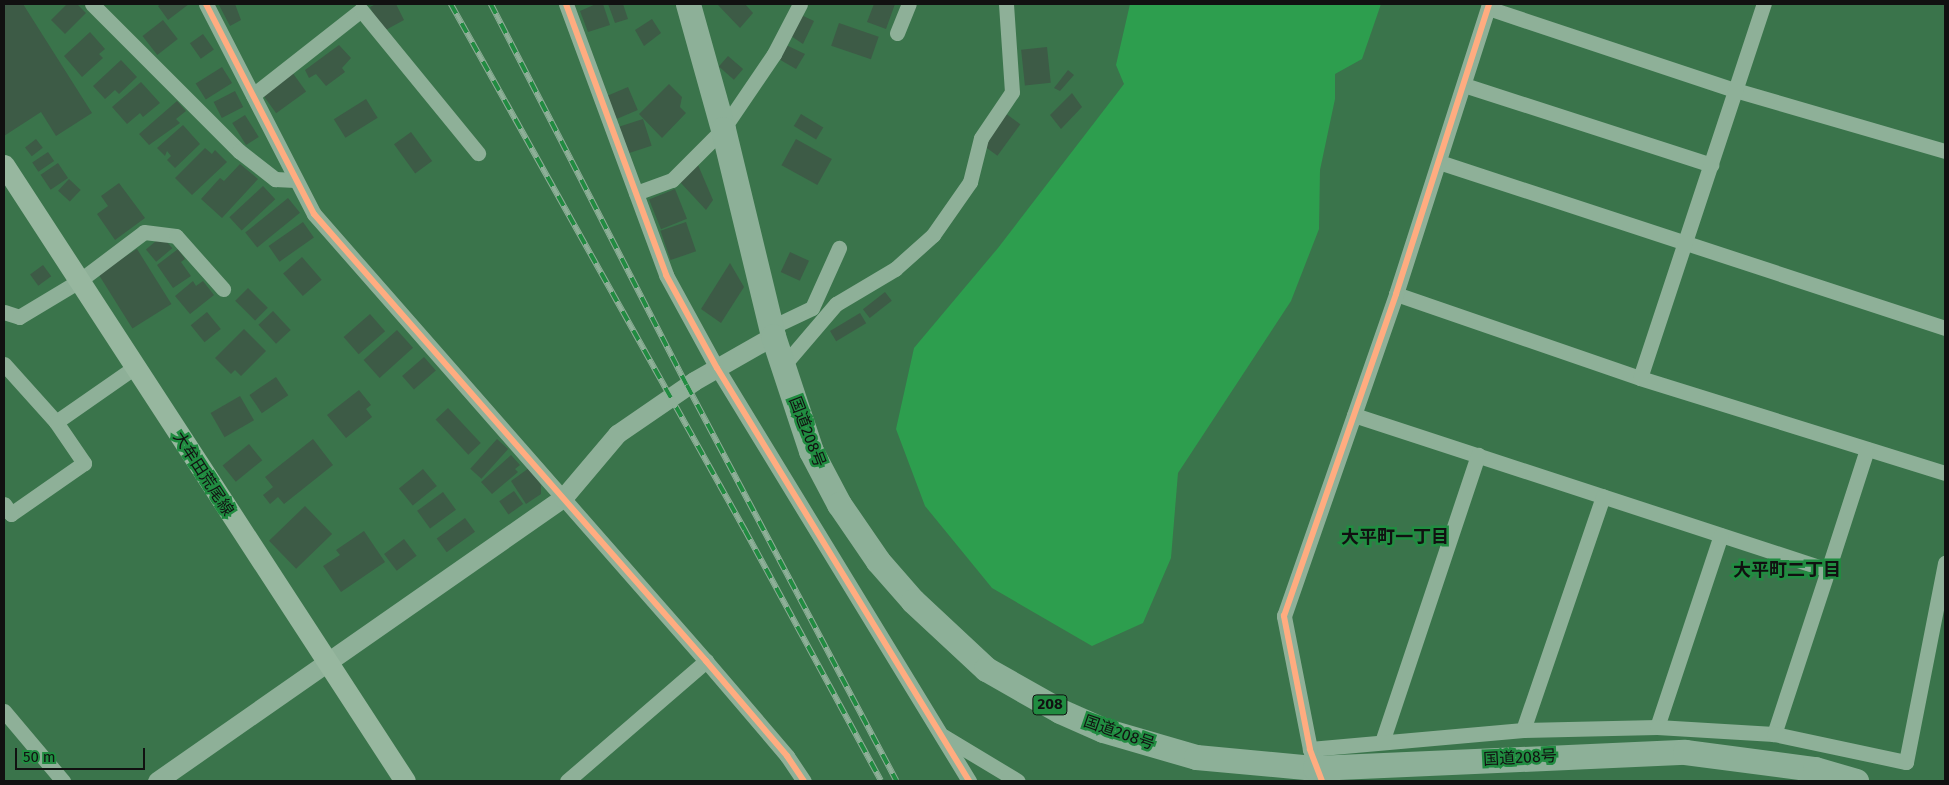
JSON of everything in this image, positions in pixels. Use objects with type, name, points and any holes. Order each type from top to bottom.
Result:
[{"type":"highway","name":"国道208号","points":[[688,4],[723,129],[782,366],[811,451],[848,518],[878,561],[913,601],[986,669],[1060,710],[1135,740],[1196,757],[1315,766],[1685,752],[1815,769],[1856,781]]},
{"type":"main road","name":"大牟田荒尾線","points":[[4,165],[404,781]]},
{"type":"street","points":[[92,4],[239,152],[275,179],[295,180]]},
{"type":"street","points":[[206,4],[314,214],[706,661],[787,756],[804,781]]},
{"type":"street","points":[[566,4],[666,275],[717,368],[969,781]]},
{"type":"street","points":[[636,193],[672,180],[723,129],[774,54],[800,4]]},
{"type":"street","points":[[897,33],[909,4]]},
{"type":"street","points":[[782,366],[836,304],[895,269],[933,235],[970,182],[980,138],[1012,92],[1006,4]]},
{"type":"street","points":[[1640,378],[1686,245],[1764,4]]},
{"type":"street","points":[[1945,151],[1735,90],[1489,6],[1396,294],[1284,616],[1315,766],[1382,742],[1523,730],[1657,727],[1774,734],[1906,762],[1945,564]]},
{"type":"street","points":[[253,95],[361,10],[478,153]]},
{"type":"street","points":[[1464,84],[1712,165]]},
{"type":"street","points":[[1439,162],[1686,245],[1945,328]]},
{"type":"street","points":[[4,312],[19,317],[79,281],[144,232],[162,232],[176,236],[223,290]]},
{"type":"street","points":[[157,781],[563,498],[616,434],[812,308],[840,248]]},
{"type":"street","points":[[1396,294],[1640,378],[1945,473]]},
{"type":"street","points":[[4,364],[56,422],[84,463],[11,514],[4,504]]},
{"type":"street","points":[[56,422],[135,367]]},
{"type":"street","points":[[1354,415],[1828,570]]},
{"type":"street","points":[[1774,734],[1867,449]]},
{"type":"street","points":[[1382,742],[1478,455]]},
{"type":"street","points":[[1523,730],[1603,496]]},
{"type":"street","points":[[1657,727],[1721,535]]},
{"type":"street","points":[[567,781],[706,661]]},
{"type":"street","points":[[4,711],[64,781]]},
{"type":"street","points":[[940,734],[1018,781]]},
{"type":"green space","points":[[1130,4],[1381,4],[1362,59],[1335,74],[1335,99],[1320,170],[1319,229],[1291,301],[1178,473],[1171,558],[1143,623],[1092,646],[992,588],[925,506],[896,429],[914,348],[998,248],[1124,84],[1116,65]]},
{"type":"building","points":[[8,4],[23,4],[92,113],[56,136],[41,112],[4,136],[4,6]]},
{"type":"building","points":[[67,4],[77,4],[86,13],[65,34],[51,20]]},
{"type":"building","points":[[161,4],[189,4],[168,20],[158,6]]},
{"type":"building","points":[[235,4],[241,20],[230,26],[219,5]]},
{"type":"building","points":[[376,4],[396,4],[404,20],[382,32],[370,7]]},
{"type":"building","points":[[596,4],[603,4],[610,25],[588,32],[580,11]]},
{"type":"building","points":[[608,4],[623,4],[628,19],[615,23]]},
{"type":"building","points":[[717,4],[745,4],[753,13],[740,28]]},
{"type":"building","points":[[874,4],[895,4],[886,29],[867,22]]},
{"type":"building","points":[[799,14],[814,21],[803,44],[788,34]]},
{"type":"building","points":[[652,19],[661,33],[644,46],[635,30]]},
{"type":"building","points":[[163,20],[178,39],[157,55],[143,36]]},
{"type":"building","points":[[839,23],[879,37],[871,59],[831,46]]},
{"type":"building","points":[[90,32],[105,49],[99,54],[103,58],[82,77],[64,56]]},
{"type":"building","points":[[203,34],[214,50],[201,59],[190,43]]},
{"type":"building","points":[[784,44],[805,54],[796,69],[777,58]]},
{"type":"building","points":[[339,45],[351,58],[342,68],[345,72],[326,86],[316,74],[309,78],[305,70]]},
{"type":"building","points":[[1047,47],[1051,83],[1025,86],[1021,50]]},
{"type":"building","points":[[728,56],[743,69],[734,80],[719,67]]},
{"type":"building","points":[[121,60],[137,77],[119,94],[115,90],[105,99],[93,86]]},
{"type":"building","points":[[222,67],[232,83],[206,100],[196,83]]},
{"type":"building","points":[[1068,70],[1074,75],[1060,91],[1054,88]]},
{"type":"building","points":[[292,72],[306,91],[276,113],[262,94]]},
{"type":"building","points":[[141,82],[160,103],[143,117],[140,113],[127,124],[112,107]]},
{"type":"building","points":[[669,84],[682,97],[680,107],[686,113],[662,138],[639,114]]},
{"type":"building","points":[[628,87],[638,110],[617,119],[607,96]]},
{"type":"building","points":[[235,91],[243,107],[222,118],[214,102]]},
{"type":"building","points":[[1072,93],[1082,107],[1061,129],[1050,115]]},
{"type":"building","points":[[366,99],[378,118],[345,138],[334,119]]},
{"type":"building","points":[[177,101],[186,111],[176,119],[180,123],[149,145],[139,134]]},
{"type":"building","points":[[1005,113],[1020,124],[997,156],[982,145]]},
{"type":"building","points":[[801,114],[823,127],[816,139],[794,126]]},
{"type":"building","points":[[245,115],[259,137],[246,145],[232,123]]},
{"type":"building","points":[[643,119],[652,146],[626,154],[617,127]]},
{"type":"building","points":[[183,125],[200,144],[175,168],[167,160],[171,156],[167,151],[165,156],[157,148]]},
{"type":"building","points":[[411,132],[432,161],[415,173],[394,144]]},
{"type":"building","points":[[36,139],[43,148],[32,156],[25,148]]},
{"type":"building","points":[[796,139],[832,159],[817,185],[781,165]]},
{"type":"building","points":[[205,148],[212,154],[215,150],[227,162],[192,195],[175,178]]},
{"type":"building","points":[[48,152],[54,161],[38,172],[32,163]]},
{"type":"building","points":[[58,163],[68,178],[51,190],[41,175]]},
{"type":"building","points":[[240,164],[258,179],[222,218],[201,199],[220,178],[224,181]]},
{"type":"building","points":[[698,165],[713,200],[706,210],[680,182]]},
{"type":"building","points":[[69,179],[81,190],[70,202],[58,191]]},
{"type":"building","points":[[119,183],[145,218],[115,240],[97,214],[108,206],[101,196]]},
{"type":"building","points":[[263,186],[275,199],[242,231],[229,217]]},
{"type":"building","points":[[675,189],[687,219],[661,229],[649,199]]},
{"type":"building","points":[[288,198],[300,213],[257,247],[245,233]]},
{"type":"building","points":[[303,222],[314,238],[279,262],[269,246]]},
{"type":"building","points":[[686,222],[696,251],[671,260],[660,231]]},
{"type":"building","points":[[162,236],[172,248],[156,262],[146,249]]},
{"type":"building","points":[[137,249],[171,304],[132,328],[98,273]]},
{"type":"building","points":[[178,249],[185,259],[181,262],[191,276],[173,288],[157,265]]},
{"type":"building","points":[[790,252],[809,261],[800,281],[781,272]]},
{"type":"building","points":[[302,257],[322,280],[303,296],[283,273]]},
{"type":"building","points":[[730,263],[744,287],[721,323],[701,309]]},
{"type":"building","points":[[43,265],[51,276],[38,286],[30,274]]},
{"type":"building","points":[[193,281],[196,286],[203,281],[214,295],[190,314],[175,296]]},
{"type":"building","points":[[248,288],[268,308],[255,321],[235,301]]},
{"type":"building","points":[[885,292],[892,301],[870,318],[863,309]]},
{"type":"building","points":[[273,311],[291,330],[276,344],[258,325]]},
{"type":"building","points":[[207,312],[221,329],[205,342],[191,325]]},
{"type":"building","points":[[860,313],[866,323],[836,341],[830,331]]},
{"type":"building","points":[[370,314],[385,331],[359,354],[344,337]]},
{"type":"building","points":[[244,329],[266,351],[241,376],[235,370],[231,374],[215,358]]},
{"type":"building","points":[[397,330],[413,348],[380,378],[364,360]]},
{"type":"building","points":[[424,357],[436,371],[414,390],[402,376]]},
{"type":"building","points":[[276,377],[288,395],[262,413],[249,395]]},
{"type":"building","points":[[359,390],[371,405],[366,409],[372,417],[346,438],[327,415]]},
{"type":"building","points":[[240,396],[254,420],[225,437],[211,413]]},
{"type":"building","points":[[448,408],[481,443],[468,455],[436,420]]},
{"type":"building","points":[[313,439],[333,465],[284,504],[278,497],[270,504],[263,495],[273,487],[265,477]]},
{"type":"building","points":[[497,439],[508,449],[481,479],[470,469]]},
{"type":"building","points":[[249,444],[262,460],[236,482],[223,465]]},
{"type":"building","points":[[511,455],[520,465],[515,469],[518,472],[492,494],[481,482]]},
{"type":"building","points":[[529,468],[541,485],[541,494],[526,504],[511,481]]},
{"type":"building","points":[[423,469],[437,486],[413,506],[399,489]]},
{"type":"building","points":[[514,491],[523,504],[508,514],[499,501]]},
{"type":"building","points":[[443,492],[456,510],[430,529],[417,511]]},
{"type":"building","points":[[305,506],[332,534],[296,569],[269,541]]},
{"type":"building","points":[[465,518],[475,532],[447,552],[437,539]]},
{"type":"building","points":[[364,531],[385,562],[341,592],[323,566],[340,555],[336,550]]},
{"type":"building","points":[[404,539],[417,556],[397,571],[384,554]]},
{"type":"railway","points":[[451,4],[745,530],[881,781]]},
{"type":"railway","points":[[491,4],[687,385],[897,781]]},
{"type":"cycle path","points":[[206,4],[314,214],[706,661],[787,756],[804,781]]},
{"type":"cycle path","points":[[566,4],[666,275],[717,368],[969,781]]},
{"type":"cycle path","points":[[1322,781],[1310,749],[1284,616],[1396,294],[1489,4]]},
{"type":"district","name":"大平町一丁目","points":[[1395,537]]},
{"type":"district","name":"大平町二丁目","points":[[1787,570]]}]
